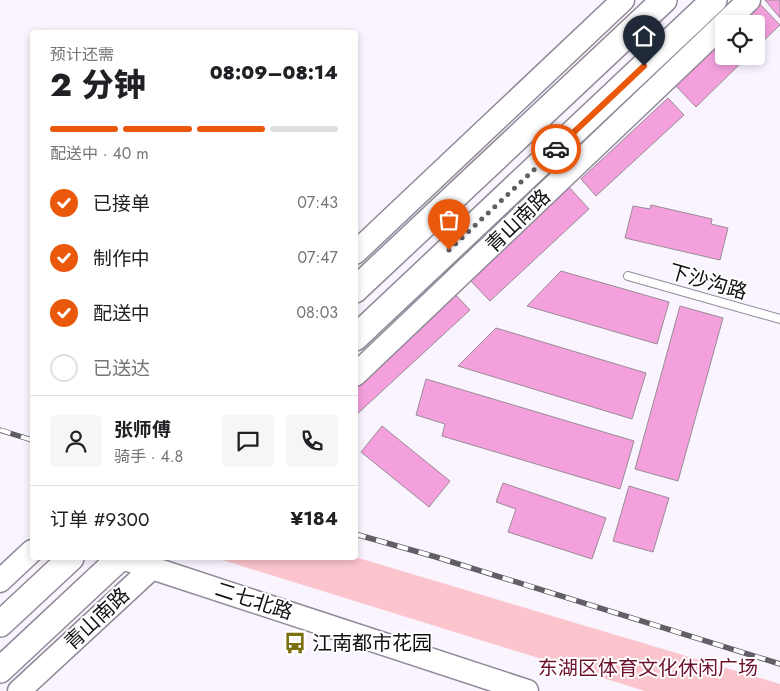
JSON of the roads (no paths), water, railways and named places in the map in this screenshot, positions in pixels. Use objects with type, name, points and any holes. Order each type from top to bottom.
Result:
[{"type":"main road","points":[[358,250],[623,0]]},
{"type":"main road","points":[[358,287],[664,0]]},
{"type":"main road","points":[[358,335],[714,0]]},
{"type":"main road","name":"青山南路","points":[[733,15],[749,0]]},
{"type":"main road","name":"青山南路","points":[[358,373],[715,33]]},
{"type":"main road","points":[[0,581],[30,553]]},
{"type":"main road","points":[[0,624],[69,560]]},
{"type":"main road","points":[[0,670],[119,560]]},
{"type":"main road","name":"青山南路","points":[[19,691],[152,568],[127,560]]},
{"type":"main road","name":"二七北路","points":[[152,568],[527,691]]},
{"type":"lane","name":"下沙沟路","points":[[628,276],[780,319]]},
{"type":"railway","points":[[0,430],[30,439]]},
{"type":"railway","points":[[358,535],[436,557],[780,664]]},
{"type":"place","name":"江南都市花园","points":[[295,643]]},
{"type":"park label","name":"东湖区体育文化休闲广场","points":[[648,668]]}]
